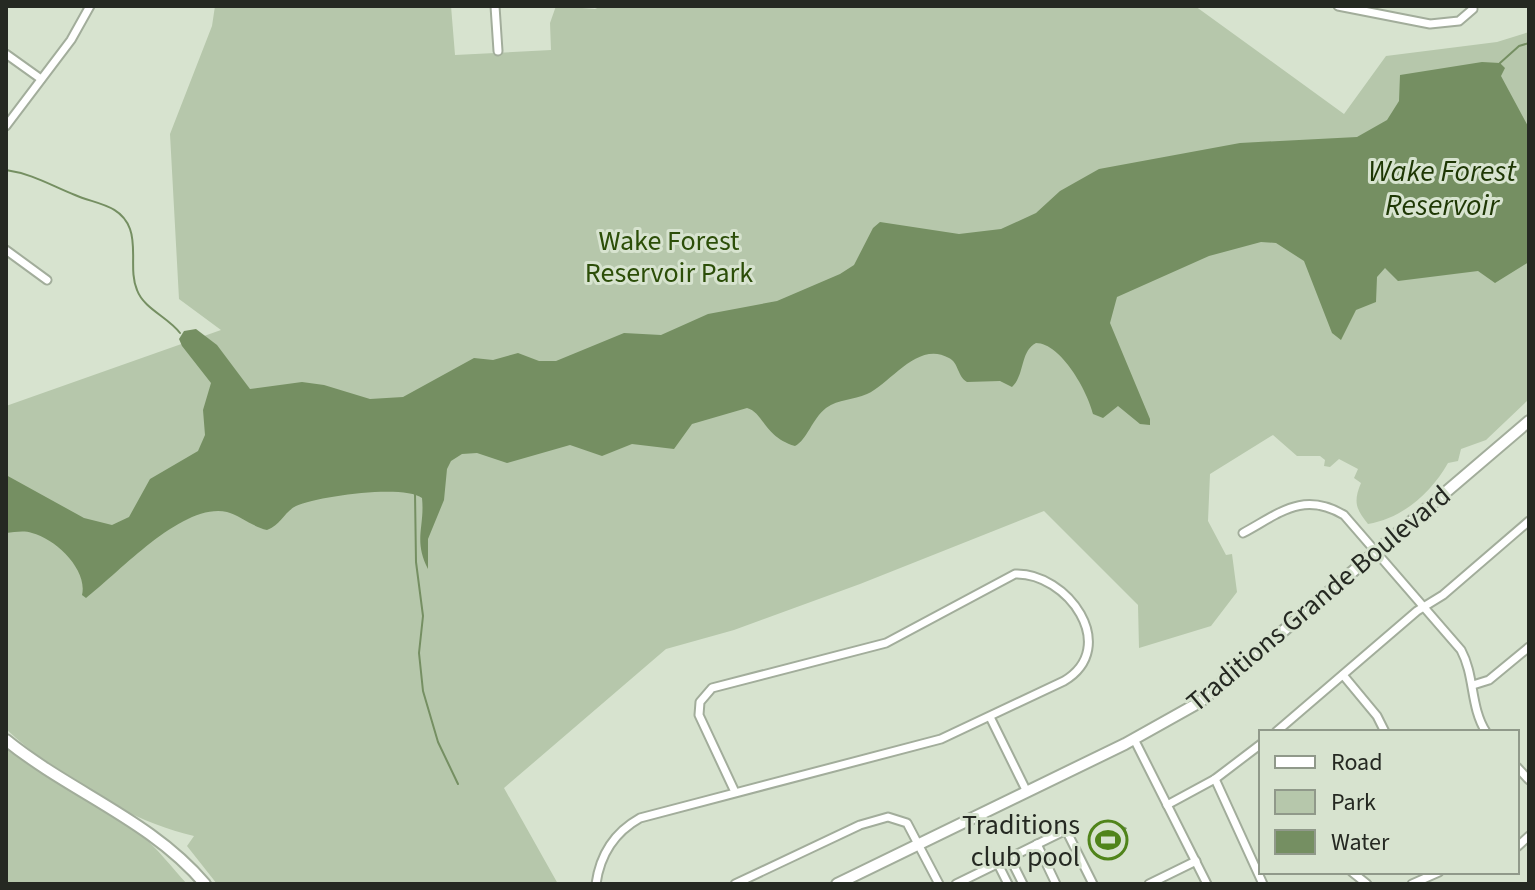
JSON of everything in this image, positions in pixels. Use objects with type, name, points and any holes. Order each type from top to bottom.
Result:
[{"type":"main road","name":"Traditions Grande Boulevard","points":[[837,884],[1134,739],[1200,702],[1529,421]]},
{"type":"main road","points":[[6,740],[47,771],[156,837],[205,884]]},
{"type":"street","points":[[6,126],[71,40],[90,6]]},
{"type":"street","points":[[495,6],[498,51]]},
{"type":"street","points":[[1340,6],[1430,24],[1459,21],[1473,9]]},
{"type":"street","points":[[6,54],[41,79]]},
{"type":"street","points":[[6,250],[47,280]]},
{"type":"street","points":[[1243,533],[1295,506],[1317,504],[1344,515],[1461,650],[1473,685],[1476,712],[1485,730]]},
{"type":"street","points":[[1278,730],[1529,521]]},
{"type":"street","points":[[596,884],[606,851],[631,823],[652,813],[934,742],[1072,676],[1087,654],[1089,630],[1083,616],[1055,586],[1037,575],[1008,575],[886,643],[712,688],[700,702],[699,715],[735,792]]},
{"type":"street","points":[[1473,685],[1489,680],[1529,647]]},
{"type":"street","points":[[1343,675],[1377,716],[1384,730]]},
{"type":"street","points":[[990,717],[1027,792]]},
{"type":"street","points":[[1134,739],[1207,884]]},
{"type":"street","points":[[1167,805],[1215,779],[1259,746]]},
{"type":"street","points":[[1215,779],[1263,884]]},
{"type":"street","points":[[735,884],[860,825],[888,817],[907,823],[939,884]]},
{"type":"street","points":[[956,884],[971,881],[1066,830],[1093,884]]},
{"type":"street","points":[[1037,844],[1056,884]]},
{"type":"street","points":[[1010,858],[1023,884]]},
{"type":"street","points":[[1149,884],[1196,861]]},
{"type":"street","points":[[998,864],[1008,884]]},
{"type":"street","points":[[1412,884],[1434,874]]},
{"type":"green space","name":"Wake Forest Reservoir Park","points":[[215,6],[451,6],[455,55],[551,50],[550,23],[556,6],[595,9],[602,6],[1195,6],[1344,114],[1386,56],[1497,42],[1529,32],[1527,401],[1486,440],[1461,449],[1458,461],[1448,463],[1415,502],[1393,516],[1368,524],[1357,505],[1361,483],[1354,478],[1358,469],[1339,459],[1330,467],[1324,466],[1325,460],[1320,456],[1297,456],[1273,435],[1210,474],[1208,521],[1226,555],[1232,554],[1237,592],[1211,626],[1139,648],[1138,605],[1044,511],[734,630],[666,649],[504,788],[558,884],[217,884],[187,846],[194,836],[168,829],[118,808],[47,763],[6,729],[6,406],[221,330],[179,299],[170,134],[212,26]]},
{"type":"green space","points":[[6,741],[37,768],[146,839],[187,884],[6,884]]},
{"type":"water","name":"Wake Forest Reservoir","points":[[1482,62],[1500,63],[1505,68],[1501,76],[1529,128],[1529,262],[1495,283],[1478,271],[1398,281],[1385,268],[1377,277],[1376,302],[1356,310],[1341,340],[1332,333],[1304,261],[1276,243],[1261,242],[1209,256],[1117,297],[1110,323],[1150,425],[1140,424],[1118,406],[1103,418],[1093,414],[1086,394],[1064,360],[1055,351],[1036,343],[1027,352],[1012,387],[1000,381],[967,382],[952,360],[938,354],[926,354],[905,365],[867,394],[826,408],[795,446],[777,437],[747,408],[692,424],[674,449],[632,444],[602,456],[570,445],[507,463],[477,453],[462,454],[451,461],[447,469],[444,500],[428,539],[428,569],[420,541],[422,498],[398,492],[341,495],[307,502],[296,506],[267,530],[227,512],[209,512],[190,518],[152,542],[86,598],[82,595],[83,585],[75,566],[60,549],[29,532],[6,533],[6,475],[84,518],[112,525],[129,517],[150,479],[198,451],[205,435],[203,410],[211,383],[182,346],[179,339],[184,331],[196,329],[217,345],[250,389],[302,382],[324,385],[370,399],[403,397],[474,358],[493,360],[518,353],[539,361],[556,361],[624,333],[661,335],[708,314],[777,301],[854,265],[873,228],[880,222],[959,234],[1001,229],[1036,213],[1060,191],[1099,169],[1240,143],[1357,137],[1387,120],[1399,101],[1400,75]]},
{"type":"water","name":"Traditions club pool","points":[[1116,823],[1127,828],[1120,838],[1127,846],[1106,857],[1097,837],[1114,831]]},
{"type":"waterway","points":[[1500,63],[1519,46],[1529,43]]},
{"type":"waterway","points":[[6,170],[33,177],[120,214],[132,236],[134,275],[140,297],[180,333]]},
{"type":"waterway","points":[[415,493],[416,562],[423,616],[419,653],[423,691],[438,742],[458,784]]},
{"type":"place","name":"Traditions club pool","points":[[1108,840]]}]
